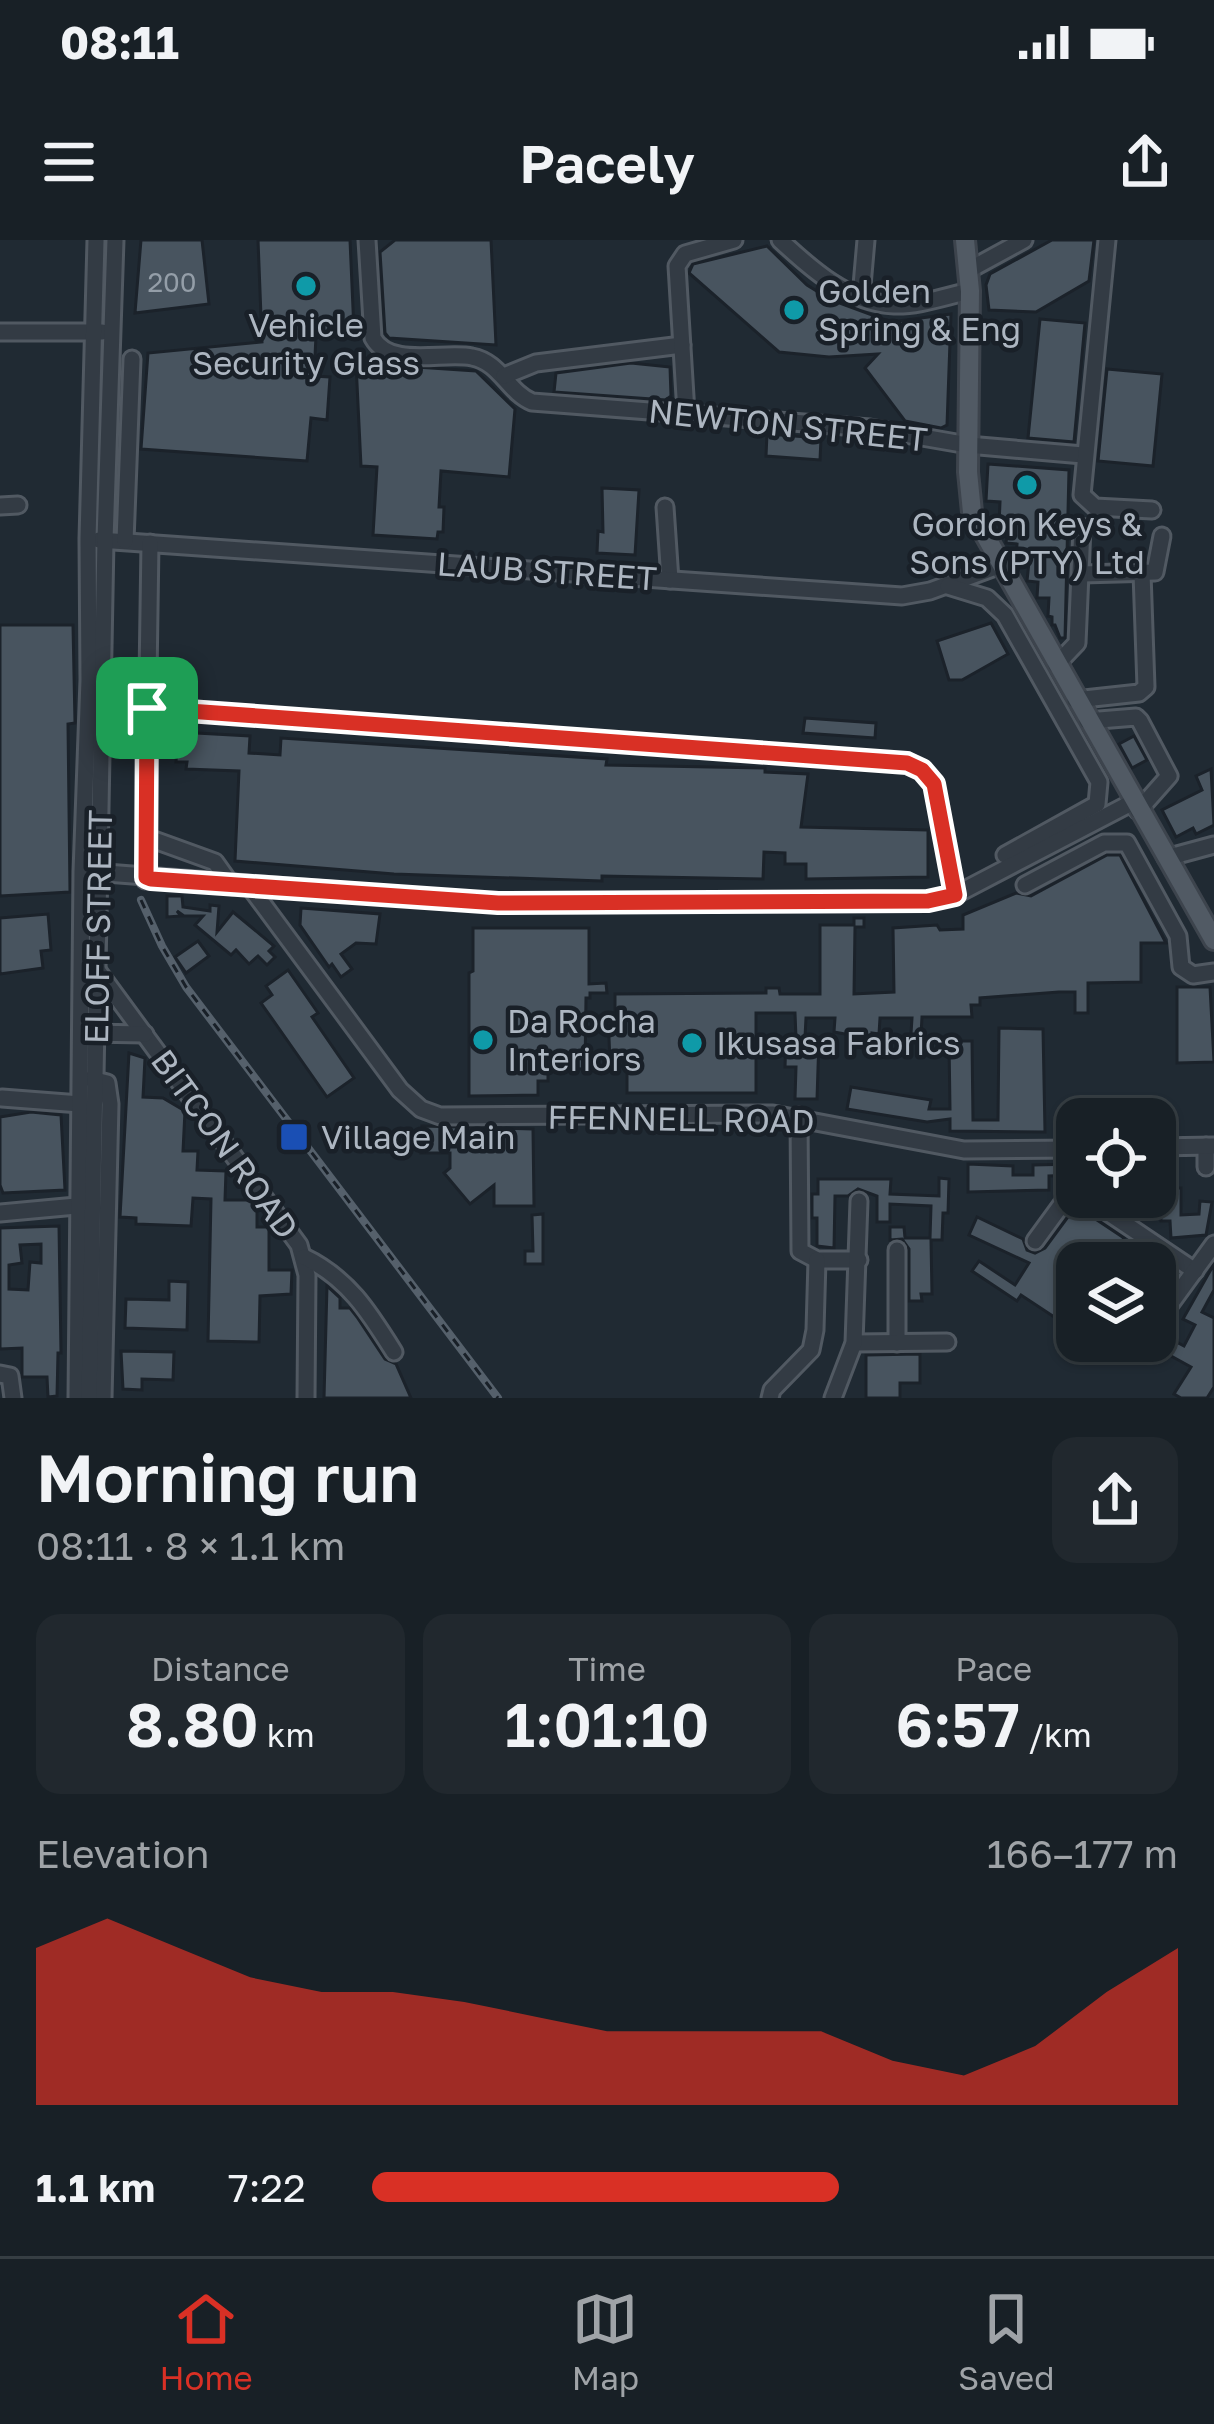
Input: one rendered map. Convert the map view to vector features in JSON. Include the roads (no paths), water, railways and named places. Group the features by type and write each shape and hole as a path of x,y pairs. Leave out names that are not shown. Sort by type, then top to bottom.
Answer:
{"main road":[{"path":"965,240 970,291 972,512 1056,665 1066,696 1087,721 1214,940"}],"street":[{"name":"ELOFF STREET","path":"76,1398 89,1079 102,332 96,240"},
{"name":"ELOFF STREET","path":"102,332 115,240"},
{"name":"NEWTON STREET","path":"367,240 373,338 378,347 404,355 470,356 491,365 521,398 543,405 870,428 968,446 1083,455"},
{"path":"686,413 678,262 693,250 734,240"},
{"path":"780,240 822,278 861,297 899,306 970,291"},
{"path":"861,297 866,240"},
{"path":"969,270 1024,240"},
{"path":"1107,240 1082,495 1095,507 1152,510"},
{"path":"0,332 102,332"},
{"name":"NEWTON STREET","path":"504,376 536,362 682,345"},
{"path":"125,541 132,359"},
{"path":"0,506 19,505"},
{"path":"665,507 670,580"},
{"path":"1056,665 1077,643 1082,527"},
{"path":"1082,574 1156,572 1162,536"},
{"name":"LAUB STREET","path":"96,539 902,596 1001,565"},
{"path":"147,879 150,542"},
{"path":"1066,696 1139,693 1146,687 1142,573"},
{"path":"946,585 977,594 998,608 1066,696 1097,776 1100,800 1005,855"},
{"path":"147,708 907,763 922,770 934,784 955,895"},
{"path":"90,876 498,903 928,901 955,895 1135,807 1169,776 1136,717 1087,721"},
{"path":"146,838 215,862 241,886"},
{"path":"1025,886 1104,843 1126,843 1178,936 1181,967 1193,975 1214,972"},
{"path":"1166,858 1214,845"},
{"name":"ELOFF STREET","path":"89,1033 97,970 90,876"},
{"name":"FFENNELL ROAD","path":"241,886 400,1090 421,1109 440,1116 799,1116 964,1150 1056,1149"},
{"name":"BITCON ROAD","path":"97,970 304,1257 306,1398"},
{"name":"BITCON ROAD","path":"89,1033 145,1034"},
{"name":"ELOFF STREET","path":"89,1079 80,1104 89,1398"},
{"path":"89,1079 107,1083 110,1104 103,1398"},
{"path":"2,1099 80,1104"},
{"path":"799,1116 798,1243 803,1256 859,1260"},
{"path":"1176,1147 1210,1146 1206,1168"},
{"path":"833,1398 854,1343 859,1201"},
{"path":"0,1213 84,1206"},
{"path":"1034,1241 1056,1212"},
{"path":"1113,1218 1195,1271"},
{"path":"1176,1297 1214,1244"},
{"path":"897,1250 897,1343"},
{"path":"304,1257 330,1269 364,1303 394,1352"},
{"path":"770,1398 772,1390 811,1350 817,1260"},
{"path":"854,1343 947,1342"},
{"path":"0,1374 10,1376 13,1398"}],"railway":[{"path":"141,900 186,987 498,1398"}],"place":[{"name":"Vehicle Security Glass","path":"306,286"},
{"name":"Golden Spring & Eng","path":"794,310"},
{"name":"Gordon Keys & Sons (PTY) Ltd","path":"1027,485"},
{"name":"Da Rocha Interiors","path":"483,1040"},
{"name":"Ikusasa Fabrics","path":"692,1043"},
{"name":"Village Main","path":"294,1137"}]}
